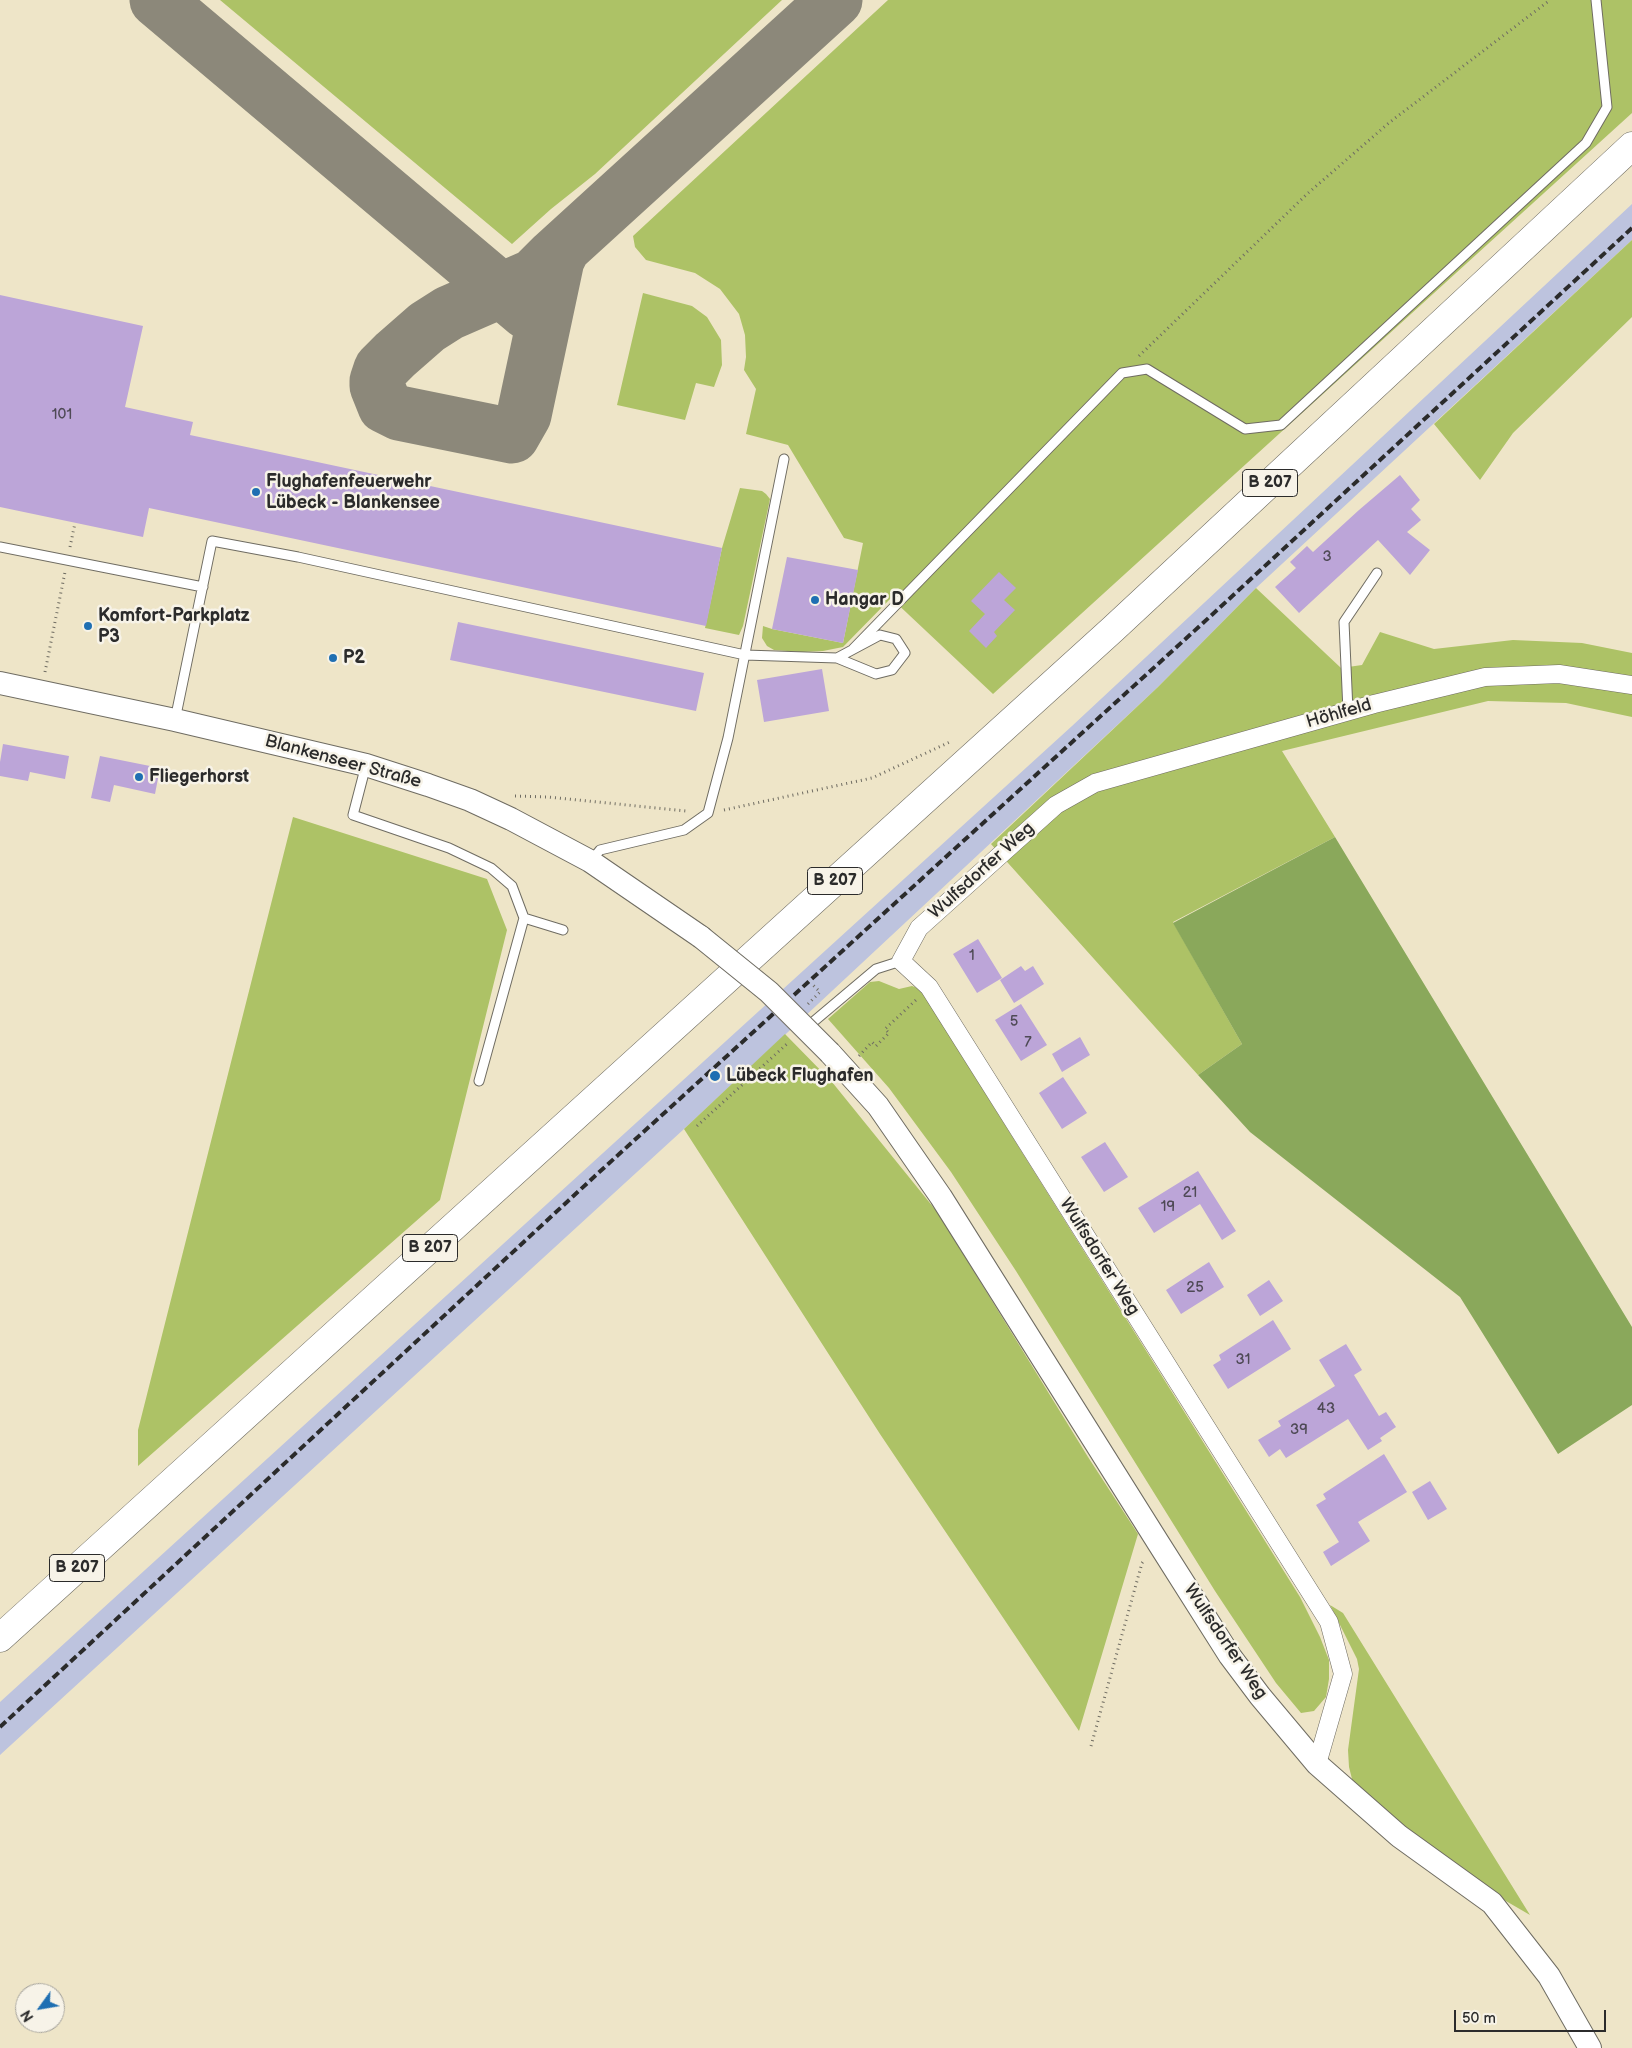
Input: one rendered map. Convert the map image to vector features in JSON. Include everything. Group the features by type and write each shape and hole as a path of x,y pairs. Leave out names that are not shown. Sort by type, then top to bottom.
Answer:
{"main road":[{"name":"B 207","path":"2,1635 1113,629 1632,146"}],"street":[{"name":"Höhlfeld","path":"1056,805 1095,783 1348,711 1485,677 1560,674 1632,684"},
{"name":"Blankenseer Straße","path":"0,683 175,720 366,765 470,800 590,861 661,909"},
{"name":"Wulfsdorfer Weg","path":"1056,805 919,928 901,961 929,987 1328,1622 1343,1674 1317,1764"},
{"name":"Wulfsdorfer Weg","path":"661,909 701,937 769,992 830,1052 878,1106 941,1196 1158,1544 1230,1656 1260,1696 1317,1764 1399,1836 1492,1903 1550,1976 1590,2048"}],"lane":[{"path":"853,649 1122,373 1147,369 1244,429 1281,425 1586,143 1607,107 1596,0"},
{"path":"590,861 600,850 684,830 708,813 728,738 784,459"},
{"path":"175,720 212,541 298,557 745,655 837,658 876,674 892,670 905,653 896,638 880,635 837,658"},
{"path":"0,546 203,587"},
{"path":"1348,711 1344,622 1377,573"},
{"path":"366,765 353,815 449,848 491,868 512,886 524,918 479,1081"},
{"path":"524,918 563,930"},
{"path":"799,1034 876,969 901,961"}],"path":[{"path":"1122,373 1307,194 1390,122 1550,0"},
{"path":"40,692 75,522"},
{"path":"512,796 548,797 708,813 872,778"},
{"path":"813,985 820,992 816,996"},
{"path":"856,1058 872,1042 876,1046 889,1033 885,1029 929,987"},
{"path":"697,1126 772,1056 799,1034"},
{"path":"1091,1746 1142,1564 1158,1544"}],"shaded area":[{"path":"1632,204 1632,240 1256,588 1158,687 684,1129 0,1755 0,1702 1072,726"}],"green space":[{"path":"220,0 782,0 595,174 551,209 512,244"},
{"path":"888,0 1632,0 1632,113 993,694 891,598 843,647 823,651 801,652 774,650 767,646 762,638 763,626 843,643 863,543 844,538 788,445 746,434 756,389 744,370 746,357 745,335 739,314 720,289 695,273 646,260 635,247 633,236"},
{"path":"1632,240 1632,317 1513,433 1480,480 1434,424"},
{"path":"643,293 692,306 707,317 721,340 722,365 714,387 696,383 685,420 617,405"},
{"path":"740,488 762,491 770,499 743,626 739,635 705,628 722,548"},
{"path":"1256,588 1341,668 1362,665 1380,632 1434,649 1513,640 1582,643 1632,653 1632,717 1566,703 1488,701 1282,751 1335,837 1173,922 1242,1044 1198,1075 991,844 1158,687"},
{"path":"293,817 487,879 507,930 440,1200 138,1466 138,1430"},
{"path":"1335,837 1632,1327 1632,1405 1558,1454 1460,1297 1250,1132 1198,1075 1242,1044 1173,923"},
{"path":"879,981 899,989 912,986 920,989 1300,1597 1329,1660 1329,1679 1326,1697 1314,1711 1301,1713 1276,1683 1215,1591 1016,1271 951,1172 889,1088 828,1019 870,982"},
{"path":"785,1034 832,1082 938,1213 1088,1457 1138,1534 1079,1731 880,1434 684,1129"},
{"path":"1330,1605 1343,1613 1530,1915 1499,1897 1430,1849 1354,1787 1349,1767 1348,1750 1359,1669 1357,1659"}],"building":[{"path":"0,295 143,326 125,407 193,422 190,435 722,548 706,626 149,508 143,537 0,507"},
{"path":"1400,475 1420,500 1411,509 1421,520 1407,532 1430,550 1410,575 1378,540 1299,613 1275,587 1296,568 1290,562 1307,546 1313,552"},
{"name":"Hangar D","path":"787,557 858,570 843,643 772,629"},
{"path":"999,572 1016,588 1004,600 1015,610 994,632 997,636 986,648 969,631 985,614 971,601"},
{"path":"458,622 704,673 696,711 450,660"},
{"path":"822,669 829,711 764,722 757,680"},
{"path":"3,744 69,756 65,779 30,772 28,781 0,776"},
{"path":"100,756 160,768 155,794 114,785 110,802 91,798"},
{"path":"978,939 1002,978 977,993 953,954"},
{"path":"1021,966 1025,971 1033,966 1044,984 1014,1003 1000,980"},
{"path":"1021,1004 1047,1045 1021,1061 995,1020"},
{"path":"1080,1037 1090,1055 1062,1072 1052,1054"},
{"path":"1063,1077 1087,1113 1062,1129 1039,1093"},
{"path":"1105,1142 1128,1177 1104,1192 1081,1157"},
{"path":"1198,1171 1236,1231 1222,1240 1200,1204 1154,1233 1138,1208"},
{"path":"1209,1262 1224,1287 1181,1314 1166,1290"},
{"path":"1269,1280 1283,1301 1260,1316 1247,1295"},
{"path":"1273,1320 1291,1349 1228,1389 1213,1365 1221,1360 1219,1355"},
{"path":"1346,1344 1362,1370 1354,1375 1379,1416 1386,1412 1396,1427 1380,1438 1382,1441 1368,1450 1348,1419 1286,1458 1280,1449 1269,1457 1258,1440 1281,1426 1278,1421 1335,1386 1319,1360"},
{"path":"1384,1454 1407,1492 1358,1522 1370,1541 1331,1566 1323,1552 1339,1542 1316,1505 1326,1499 1323,1494"},
{"path":"1430,1481 1447,1509 1428,1520 1412,1492"}],"taxiway":[{"path":"157,0 527,312"},
{"path":"562,250 557,260 524,415 512,436 399,413 385,406 377,386 377,381 381,369 395,355 427,327 449,313 534,276 554,256 835,0"}],"railway":[{"path":"0,1727 595,1176 1203,623 1632,228"}],"place":[{"name":"Flughafenfeuerwehr Lübeck - Blankensee","path":"256,492"},
{"name":"Hangar D","path":"815,600"},
{"name":"Komfort-Parkplatz P3","path":"88,626"},
{"name":"P2","path":"333,658"},
{"name":"Fliegerhorst","path":"139,777"},
{"name":"Lübeck Flughafen","path":"715,1076"}]}
